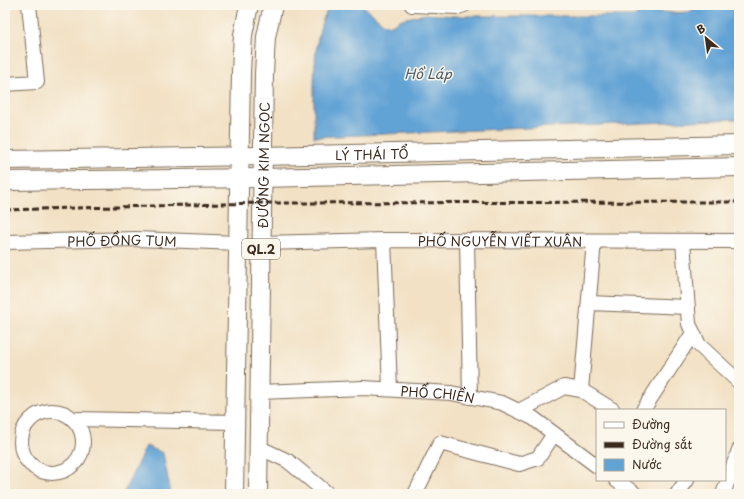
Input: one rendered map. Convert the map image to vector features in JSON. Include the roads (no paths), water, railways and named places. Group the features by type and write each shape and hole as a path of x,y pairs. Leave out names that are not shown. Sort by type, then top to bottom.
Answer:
{"main road":[{"name":"ĐƯỜNG KIM NGỌC","path":"234,494 239,157 243,43 249,5"},
{"name":"ĐƯỜNG KIM NGỌC","path":"258,494 262,156 266,37 273,5"},
{"name":"LÝ THÁI TỔ","path":"5,160 239,157 739,145"},
{"name":"LÝ THÁI TỔ","path":"5,182 239,179 739,167"}],"street":[{"path":"5,84 37,82 29,5"},
{"path":"412,5 464,5"},
{"name":"PHỐ ĐỒNG TUM","path":"5,242 136,239 238,243"},
{"path":"384,240 390,389"},
{"name":"PHỐ NGUYỄN VIẾT XUÂN","path":"261,243 384,240 739,241"},
{"path":"467,240 470,397"},
{"path":"581,390 594,241"},
{"path":"684,241 689,324 699,345 739,382"},
{"path":"588,303 688,307"},
{"path":"644,409 693,333"},
{"path":"519,412 564,387 581,390 611,409"},
{"name":"PHỐ CHIỀN","path":"259,392 363,388 390,389 451,393 502,403 533,418 596,465"},
{"path":"73,419 79,426 83,445 80,454 74,463 65,469 55,472 44,472 27,460 22,451 21,440 29,421 37,415 56,411 73,419 236,422"},
{"path":"415,494 440,443 519,464 538,458 554,434"},
{"path":"258,447 288,460 328,494"},
{"path":"723,494 739,450"},
{"path":"617,481 635,494"},
{"path":"677,494 686,481"}],"water":[{"name":"Hồ Láp","path":"331,5 362,5 383,23 389,26 402,19 426,14 456,16 636,16 639,9 673,13 689,12 701,5 739,5 739,119 314,137 316,49 319,32 324,17"},
{"path":"146,446 163,453 171,494 123,494"}],"railway":[{"path":"5,210 261,203 739,202"}]}
